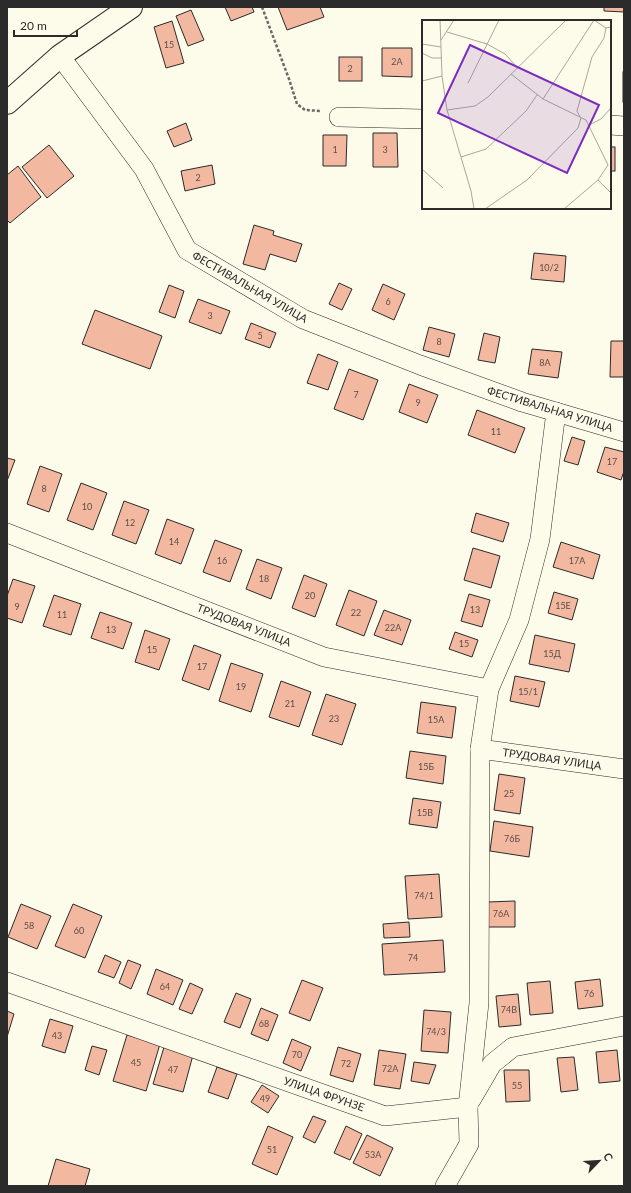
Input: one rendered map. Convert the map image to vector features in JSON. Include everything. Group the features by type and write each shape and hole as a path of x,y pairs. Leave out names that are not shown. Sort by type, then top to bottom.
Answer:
{"street":[{"path":"7,103 60,56 131,7"},
{"name":"ФЕСТИВАЛЬНАЯ УЛИЦА","path":"60,56 144,170 187,250 303,319 428,368 522,402 624,432"},
{"path":"339,117 422,119"},
{"path":"611,125 624,126"},
{"path":"445,1186 469,1144 468,1107 479,1003 480,749 489,689 519,620 540,540 556,412"},
{"name":"ТРУДОВАЯ УЛИЦА","path":"7,533 324,657 489,689"},
{"name":"ТРУДОВАЯ УЛИЦА","path":"480,749 624,769"},
{"name":"УЛИЦА ФРУНЗЕ","path":"7,982 385,1116 468,1107"},
{"path":"468,1107 492,1064 513,1047 624,1026"}],"path":[{"path":"262,7 289,78 297,104 305,110 327,111 339,117"}],"building":[{"path":"225,7 252,7 254,12 231,21"},
{"path":"278,7 320,7 324,17 287,30"},
{"path":"604,7 624,7 624,12 604,11"},
{"path":"191,10 204,40 188,46 176,16"},
{"path":"172,21 184,63 166,68 154,27"},
{"path":"382,48 412,48 412,77 382,76"},
{"path":"339,57 362,57 362,81 339,81"},
{"path":"624,72 624,102 623,102"},
{"path":"186,123 192,140 174,147 167,131"},
{"path":"373,133 397,133 398,167 373,167"},
{"path":"323,135 347,135 346,166 323,166"},
{"path":"49,145 74,176 47,198 22,167"},
{"path":"611,147 615,147 615,171 611,171"},
{"path":"212,165 215,184 185,191 181,171"},
{"path":"18,166 41,197 10,223 7,220 7,175"},
{"path":"254,225 274,231 273,235 302,244 296,262 270,254 265,270 243,264"},
{"path":"534,253 566,256 564,282 531,279"},
{"path":"339,283 352,289 342,310 329,304"},
{"path":"383,284 405,294 394,320 372,310"},
{"path":"169,285 184,291 175,318 159,312"},
{"path":"198,299 230,311 221,334 189,322"},
{"path":"95,310 162,336 150,369 82,344"},
{"path":"251,323 276,333 270,348 245,339"},
{"path":"429,327 455,334 449,357 423,350"},
{"path":"484,333 500,337 495,363 478,360"},
{"path":"611,341 624,341 624,377 610,377"},
{"path":"532,349 562,352 558,378 528,374"},
{"path":"318,354 338,362 328,390 307,383"},
{"path":"349,369 378,380 363,420 334,409"},
{"path":"409,384 438,395 427,423 399,412"},
{"path":"477,410 525,428 515,453 468,435"},
{"path":"572,437 585,441 578,465 564,461"},
{"path":"605,447 624,452 624,471 621,480 597,472"},
{"path":"7,458 15,460 7,481"},
{"path":"40,466 62,474 49,512 27,504"},
{"path":"81,483 107,493 93,530 67,520"},
{"path":"124,501 149,510 136,544 112,535"},
{"path":"476,513 509,523 503,542 471,532"},
{"path":"167,519 194,529 181,564 155,554"},
{"path":"215,540 242,550 230,582 203,572"},
{"path":"561,542 600,555 593,579 553,567"},
{"path":"473,548 500,556 491,588 464,580"},
{"path":"257,559 282,568 271,599 246,589"},
{"path":"304,575 327,584 315,617 292,608"},
{"path":"13,579 35,586 22,623 7,618 7,596"},
{"path":"349,590 377,601 364,636 336,625"},
{"path":"554,592 578,599 572,620 548,613"},
{"path":"469,594 490,600 482,627 461,621"},
{"path":"54,595 81,604 71,635 43,626"},
{"path":"384,610 411,620 402,645 374,635"},
{"path":"100,612 132,623 123,649 91,638"},
{"path":"145,630 170,639 159,670 135,662"},
{"path":"455,632 478,640 472,657 449,649"},
{"path":"535,635 575,644 569,672 529,664"},
{"path":"194,645 221,655 209,690 182,680"},
{"path":"231,663 263,674 251,712 219,701"},
{"path":"515,676 545,682 539,707 510,701"},
{"path":"281,681 311,692 299,727 269,717"},
{"path":"326,694 356,704 342,745 312,735"},
{"path":"421,702 456,707 452,738 417,733"},
{"path":"410,751 446,756 443,784 406,778"},
{"path":"499,774 525,778 520,814 494,810"},
{"path":"413,798 441,802 437,828 409,824"},
{"path":"494,821 533,827 529,857 490,851"},
{"path":"439,874 442,917 408,919 405,876"},
{"path":"515,901 515,927 488,927 487,902"},
{"path":"21,904 51,916 37,949 8,937"},
{"path":"73,904 102,916 85,958 55,946"},
{"path":"409,922 410,937 384,938 383,924"},
{"path":"443,940 445,972 384,975 382,944"},
{"path":"105,955 121,962 114,978 98,972"},
{"path":"128,960 141,965 131,989 119,983"},
{"path":"156,969 183,980 173,1005 147,994"},
{"path":"600,979 603,1006 578,1009 575,982"},
{"path":"302,980 323,988 310,1021 289,1013"},
{"path":"550,981 553,1013 530,1015 527,983"},
{"path":"190,983 203,989 192,1014 179,1009"},
{"path":"236,993 251,999 240,1028 224,1022"},
{"path":"518,994 521,1025 499,1027 496,996"},
{"path":"261,1008 278,1015 268,1041 251,1034"},
{"path":"424,1010 451,1012 448,1053 421,1051"},
{"path":"7,1011 14,1014 7,1037"},
{"path":"50,1019 73,1026 65,1053 42,1046"},
{"path":"127,1035 160,1044 146,1091 113,1081"},
{"path":"292,1039 311,1047 301,1071 283,1063"},
{"path":"92,1046 107,1050 99,1075 85,1070"},
{"path":"164,1047 193,1055 183,1092 153,1084"},
{"path":"338,1047 361,1054 353,1082 330,1075"},
{"path":"379,1050 406,1054 400,1089 374,1085"},
{"path":"617,1050 620,1081 599,1083 596,1052"},
{"path":"574,1057 578,1090 561,1092 557,1058"},
{"path":"414,1062 436,1065 429,1084 411,1081"},
{"path":"217,1067 237,1074 228,1099 208,1092"},
{"path":"504,1070 529,1070 530,1101 506,1102"},
{"path":"262,1085 279,1096 268,1113 251,1102"},
{"path":"313,1116 326,1121 315,1143 303,1137"},
{"path":"268,1126 293,1137 277,1175 252,1164"},
{"path":"346,1126 362,1134 350,1160 334,1153"},
{"path":"367,1135 393,1148 380,1176 353,1163"},
{"path":"56,1159 90,1169 85,1186 48,1186"}]}
